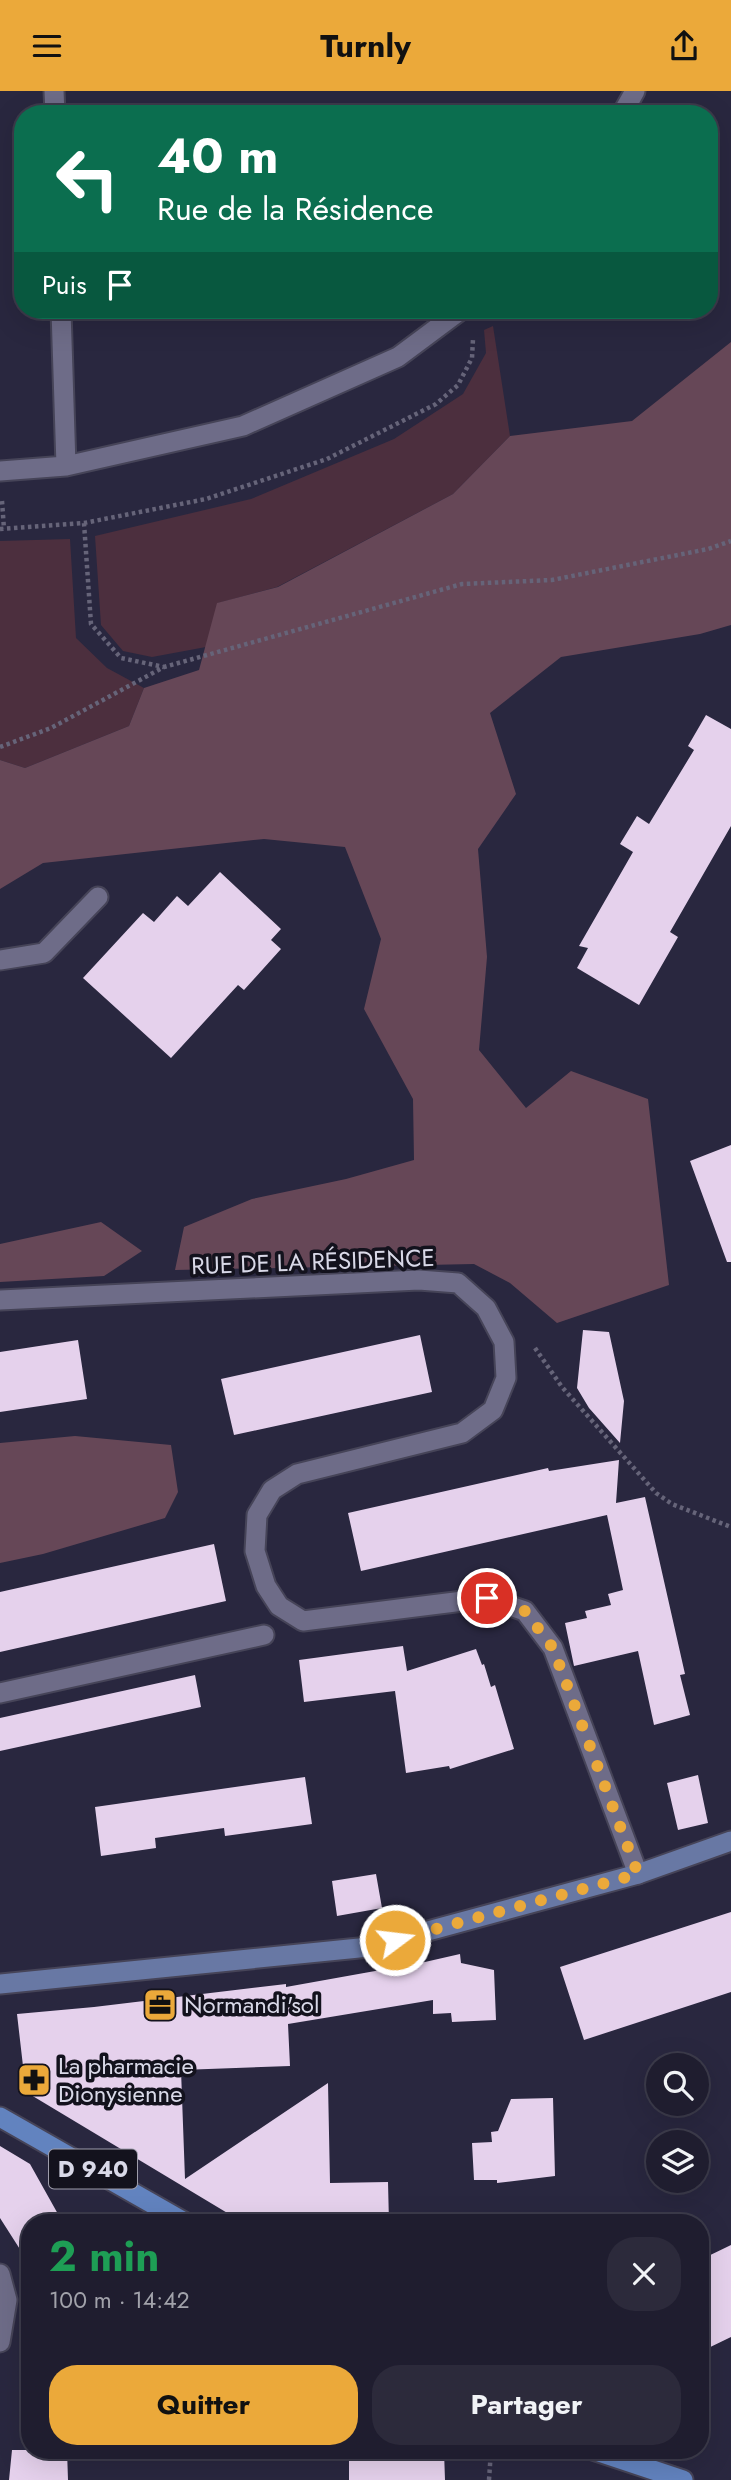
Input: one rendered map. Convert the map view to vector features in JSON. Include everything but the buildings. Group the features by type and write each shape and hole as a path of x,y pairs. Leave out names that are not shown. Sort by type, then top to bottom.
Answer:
{"main road":[{"path":"0,1984 369,1947 638,1874 731,1841"},
{"name":"D 940","path":"0,2117 170,2214"},
{"path":"620,2459 683,2480"}],"street":[{"path":"61,319 66,465"},
{"path":"0,471 66,465 243,426 398,357 449,319"},
{"path":"0,960 44,953 98,897"},
{"name":"RUE DE LA RÉSIDENCE","path":"0,1300 419,1280 457,1283 486,1308 504,1342 506,1378 493,1410 462,1433 298,1474 272,1489 257,1515 255,1551 266,1586 279,1606 303,1621 487,1598 525,1611 553,1648 638,1874"},
{"path":"0,1693 264,1635"},
{"path":"0,2274 7,2300 0,2342"}],"path":[{"path":"0,529 84,523 206,499 327,459 436,404 458,385 472,358 473,334"},
{"path":"84,523 91,624 121,658 164,667"},
{"path":"0,747 51,728 164,667 461,585 552,580 708,549 731,541"},
{"path":"534,1346 562,1387 656,1493 672,1504 731,1527"},
{"path":"489,2480 491,2459"}],"shaded area":[{"path":"493,326 510,436 453,494 277,587 218,603 206,647 152,657 123,651 101,625 95,536 251,499 394,439 463,394 486,353 484,330"},
{"path":"731,342 731,625 700,634 561,657 490,713 516,794 478,849 487,957 479,1050 526,1108 571,1071 648,1099 669,1285 557,1323 510,1283 474,1264 175,1270 184,1227 252,1199 346,1179 414,1160 413,1099 364,1009 381,939 345,847 264,839 43,863 0,889 0,760 25,768 129,726 144,688 199,670 217,603 278,587 453,494 510,436 632,421"},
{"path":"70,539 76,638 107,668 144,688 129,726 25,768 0,760 0,541"},
{"path":"101,1222 142,1251 104,1276 0,1282 0,1244"},
{"path":"75,1436 171,1445 178,1492 165,1518 43,1554 0,1563 0,1443"}],"place":[{"name":"Normandi'sol","path":"160,2005"},
{"name":"La pharmacie Dionysienne","path":"34,2080"}],"route":[{"path":"395,1940 638,1874 553,1648 525,1611 487,1598"}]}
